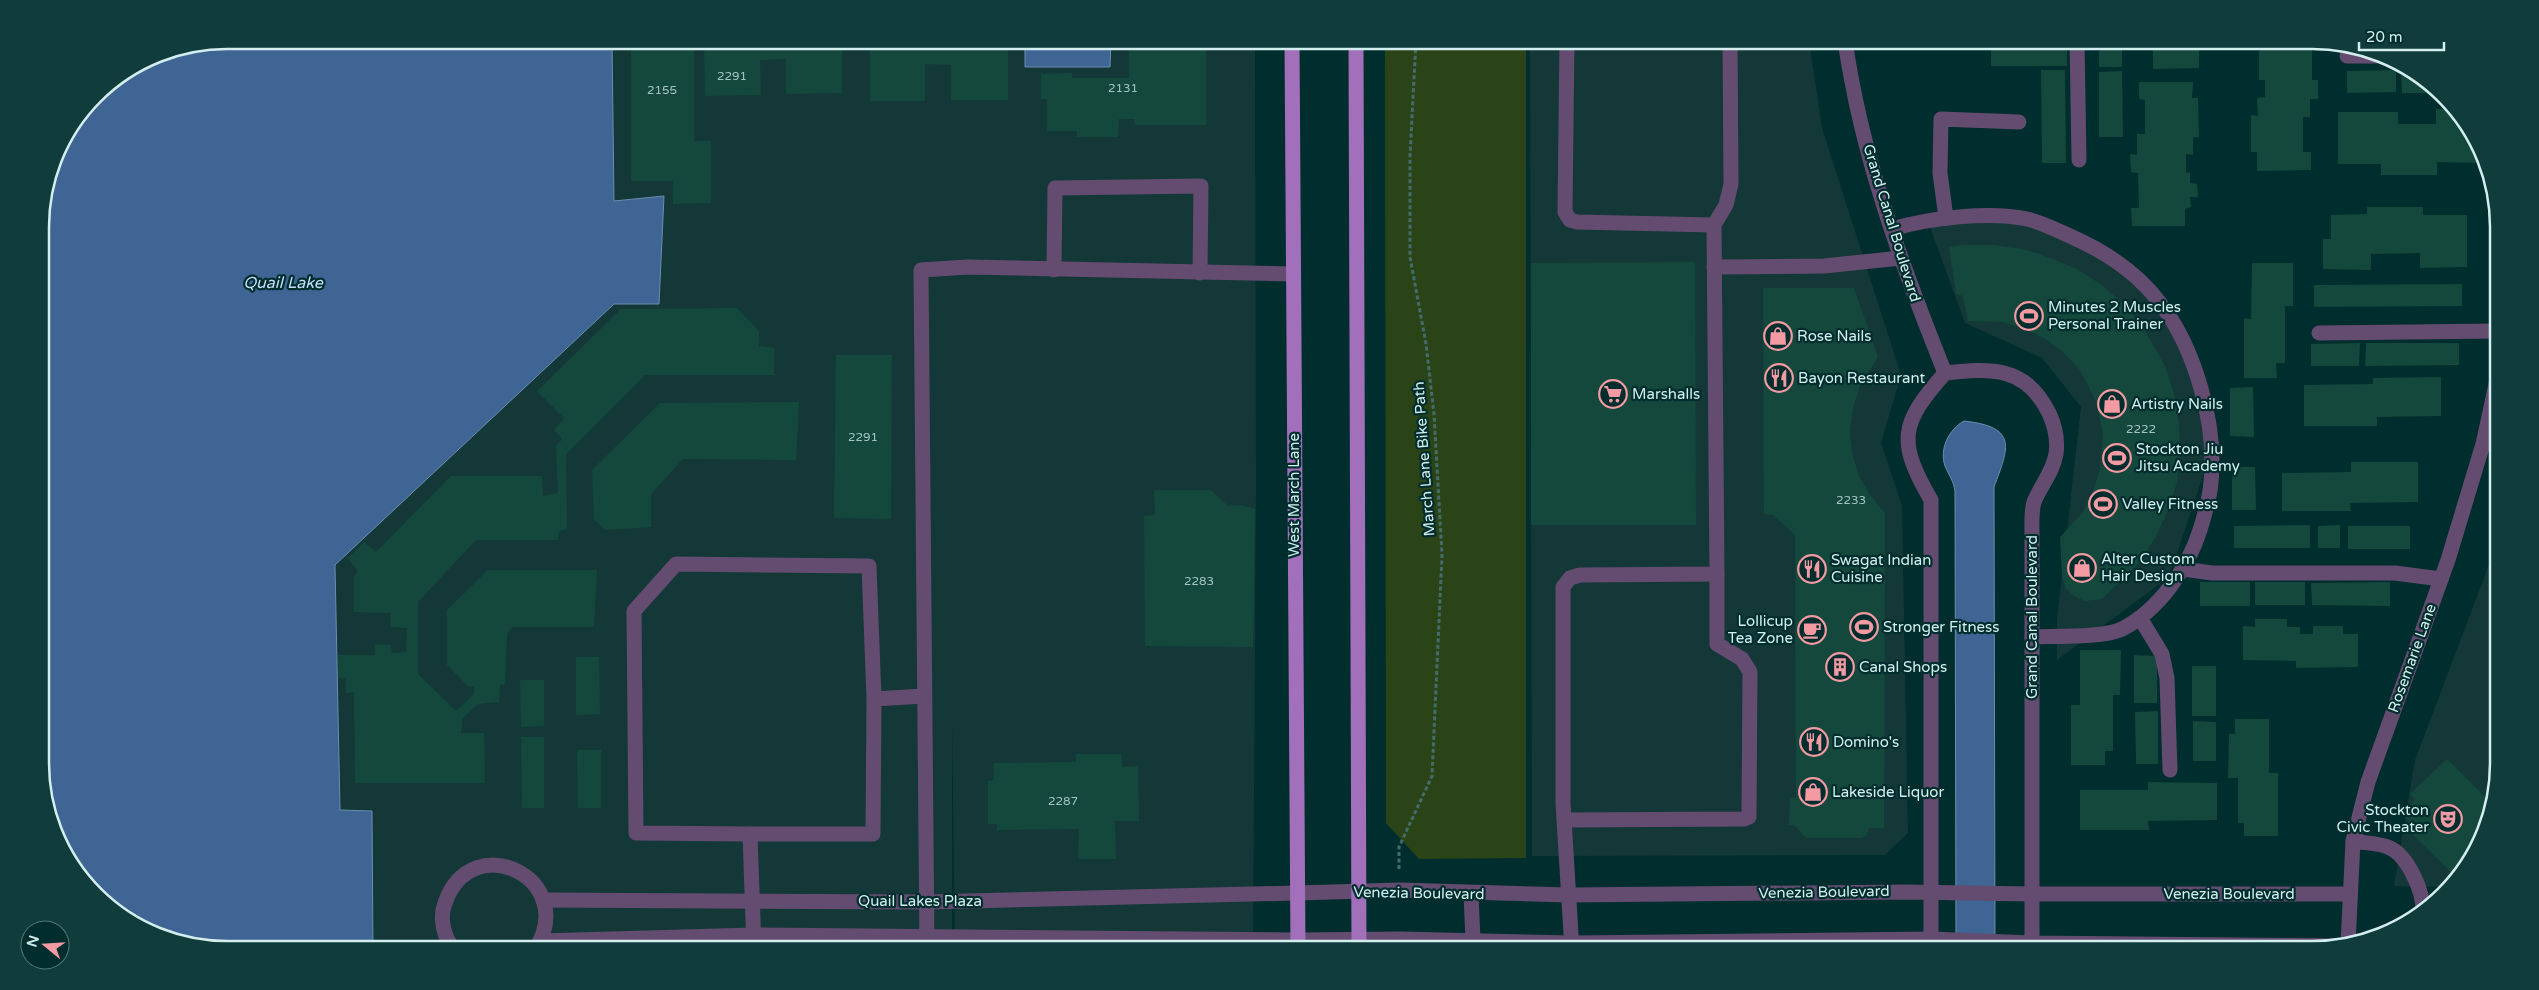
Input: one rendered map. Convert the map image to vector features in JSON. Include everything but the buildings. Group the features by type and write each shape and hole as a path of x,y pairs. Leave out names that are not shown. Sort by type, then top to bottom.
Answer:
{"main road":[{"name":"West March Lane","path":"1292,49 1298,941"},
{"path":"1356,49 1359,941"}],"street":[{"path":"1567,49 1565,212 1570,220 1577,222 1714,225"},
{"path":"1565,820 1744,819 1749,817 1750,672 1742,660 1717,644 1714,225 1726,205 1731,184 1730,49"},
{"name":"Grand Canal Boulevard","path":"1846,49 1850,73 1872,167 1901,258 1945,373 1984,369 2001,372 2024,382 2041,397 2054,423 2057,452 2054,466 2034,504 2032,536 2032,941"},
{"path":"2077,49 2079,160"},
{"path":"2347,56 2362,56"},
{"path":"1946,218 1940,173 1941,119 2019,122"},
{"path":"1054,270 1055,188 1201,186 1200,272"},
{"path":"1892,229 1917,222 1946,218 1990,217 2027,219 2061,232 2096,248 2130,272 2161,303 2186,346 2208,412 2212,454 2211,482 2206,512 2195,546 2184,569 2180,576 2140,618 2121,630 2100,634 2032,638"},
{"path":"1714,267 1824,266 1901,258"},
{"path":"927,941 921,270 968,267 1293,274"},
{"path":"2319,333 2490,331"},
{"path":"1931,941 1932,500 1914,470 1908,449 1908,435 1912,416 1920,401 1945,373"},
{"name":"Rosemarie Lane","path":"2348,938 2353,841 2368,782 2441,579 2483,444 2490,412"},
{"path":"676,564 869,566 874,699 873,834 636,833 634,611 676,564"},
{"path":"2184,569 2212,573 2395,573 2441,579"},
{"path":"1572,941 1565,820 1563,587 1570,578 1580,575 1717,574"},
{"path":"2140,618 2162,654 2168,678 2170,770"},
{"path":"874,699 924,696"},
{"path":"750,834 754,941"},
{"path":"2353,841 2390,848 2414,872 2423,901"},
{"path":"448,941 443,926 443,908 449,891 460,877 475,868 492,865 510,867 526,875 538,888 543,900 547,922 540,941"},
{"name":"Venezia Boulevard","path":"1297,893 1400,890 1568,895 1931,892 2032,894 2350,894"},
{"name":"Quail Lakes Plaza","path":"543,900 927,902 1297,893"},
{"path":"1472,893 1474,940"},
{"path":"1445,941 1490,941"}],"path":[{"name":"March Lane Bike Path","path":"1400,871 1399,847 1432,776 1442,555 1434,414 1426,344 1410,257 1410,156 1416,49"}],"shaded area":[{"path":"612,49 1025,49 1025,67 1110,67 1111,49 1255,49 1256,486 1253,941 955,941 952,723 952,941 373,941 372,811 340,810 335,565 614,304 658,304 664,196 614,201"},
{"path":"1530,49 1810,49 1822,128 1901,375 1881,443 1902,506 1908,833 1885,855 1532,856"},
{"path":"2022,213 2121,257 2190,340 2213,446 2169,577 2057,660 2057,619 2081,407 2042,358 1965,323 1926,216"},
{"path":"2490,562 2489,786 2481,820 2472,842 2460,862 2440,887 2394,886 2415,760"}],"green space":[{"path":"1385,49 1526,49 1526,858 1419,859 1386,823"}],"water":[{"name":"Quail Lake","path":"216,49 612,49 614,201 664,196 659,304 614,304 335,565 340,810 372,811 373,941 216,941 192,938 170,932 148,923 110,897 93,880 67,842 52,798 49,774 49,216 52,192 58,170 67,148 79,128 110,93 148,67 192,52"},
{"path":"1025,49 1111,49 1110,67 1025,67"},
{"path":"1964,421 1994,428 2005,441 2003,461 1994,487 1995,941 1956,941 1955,492 1943,460 1943,453 1950,434"}],"place":[{"name":"Minutes 2 Muscles Personal Trainer","path":"2029,316"},
{"name":"Rose Nails","path":"1778,336"},
{"name":"Bayon Restaurant","path":"1779,378"},
{"name":"Marshalls","path":"1613,394"},
{"name":"Artistry Nails","path":"2112,404"},
{"name":"Stockton Jiu Jitsu Academy","path":"2117,458"},
{"name":"Valley Fitness","path":"2103,504"},
{"name":"Alter Custom Hair Design","path":"2082,568"},
{"name":"Swagat Indian Cuisine","path":"1812,569"},
{"name":"Stronger Fitness","path":"1864,627"},
{"name":"Lollicup Tea Zone","path":"1812,630"},
{"name":"Canal Shops","path":"1840,667"},
{"name":"Domino's","path":"1814,742"},
{"name":"Lakeside Liquor","path":"1813,792"},
{"name":"Stockton Civic Theater","path":"2448,819"}]}
